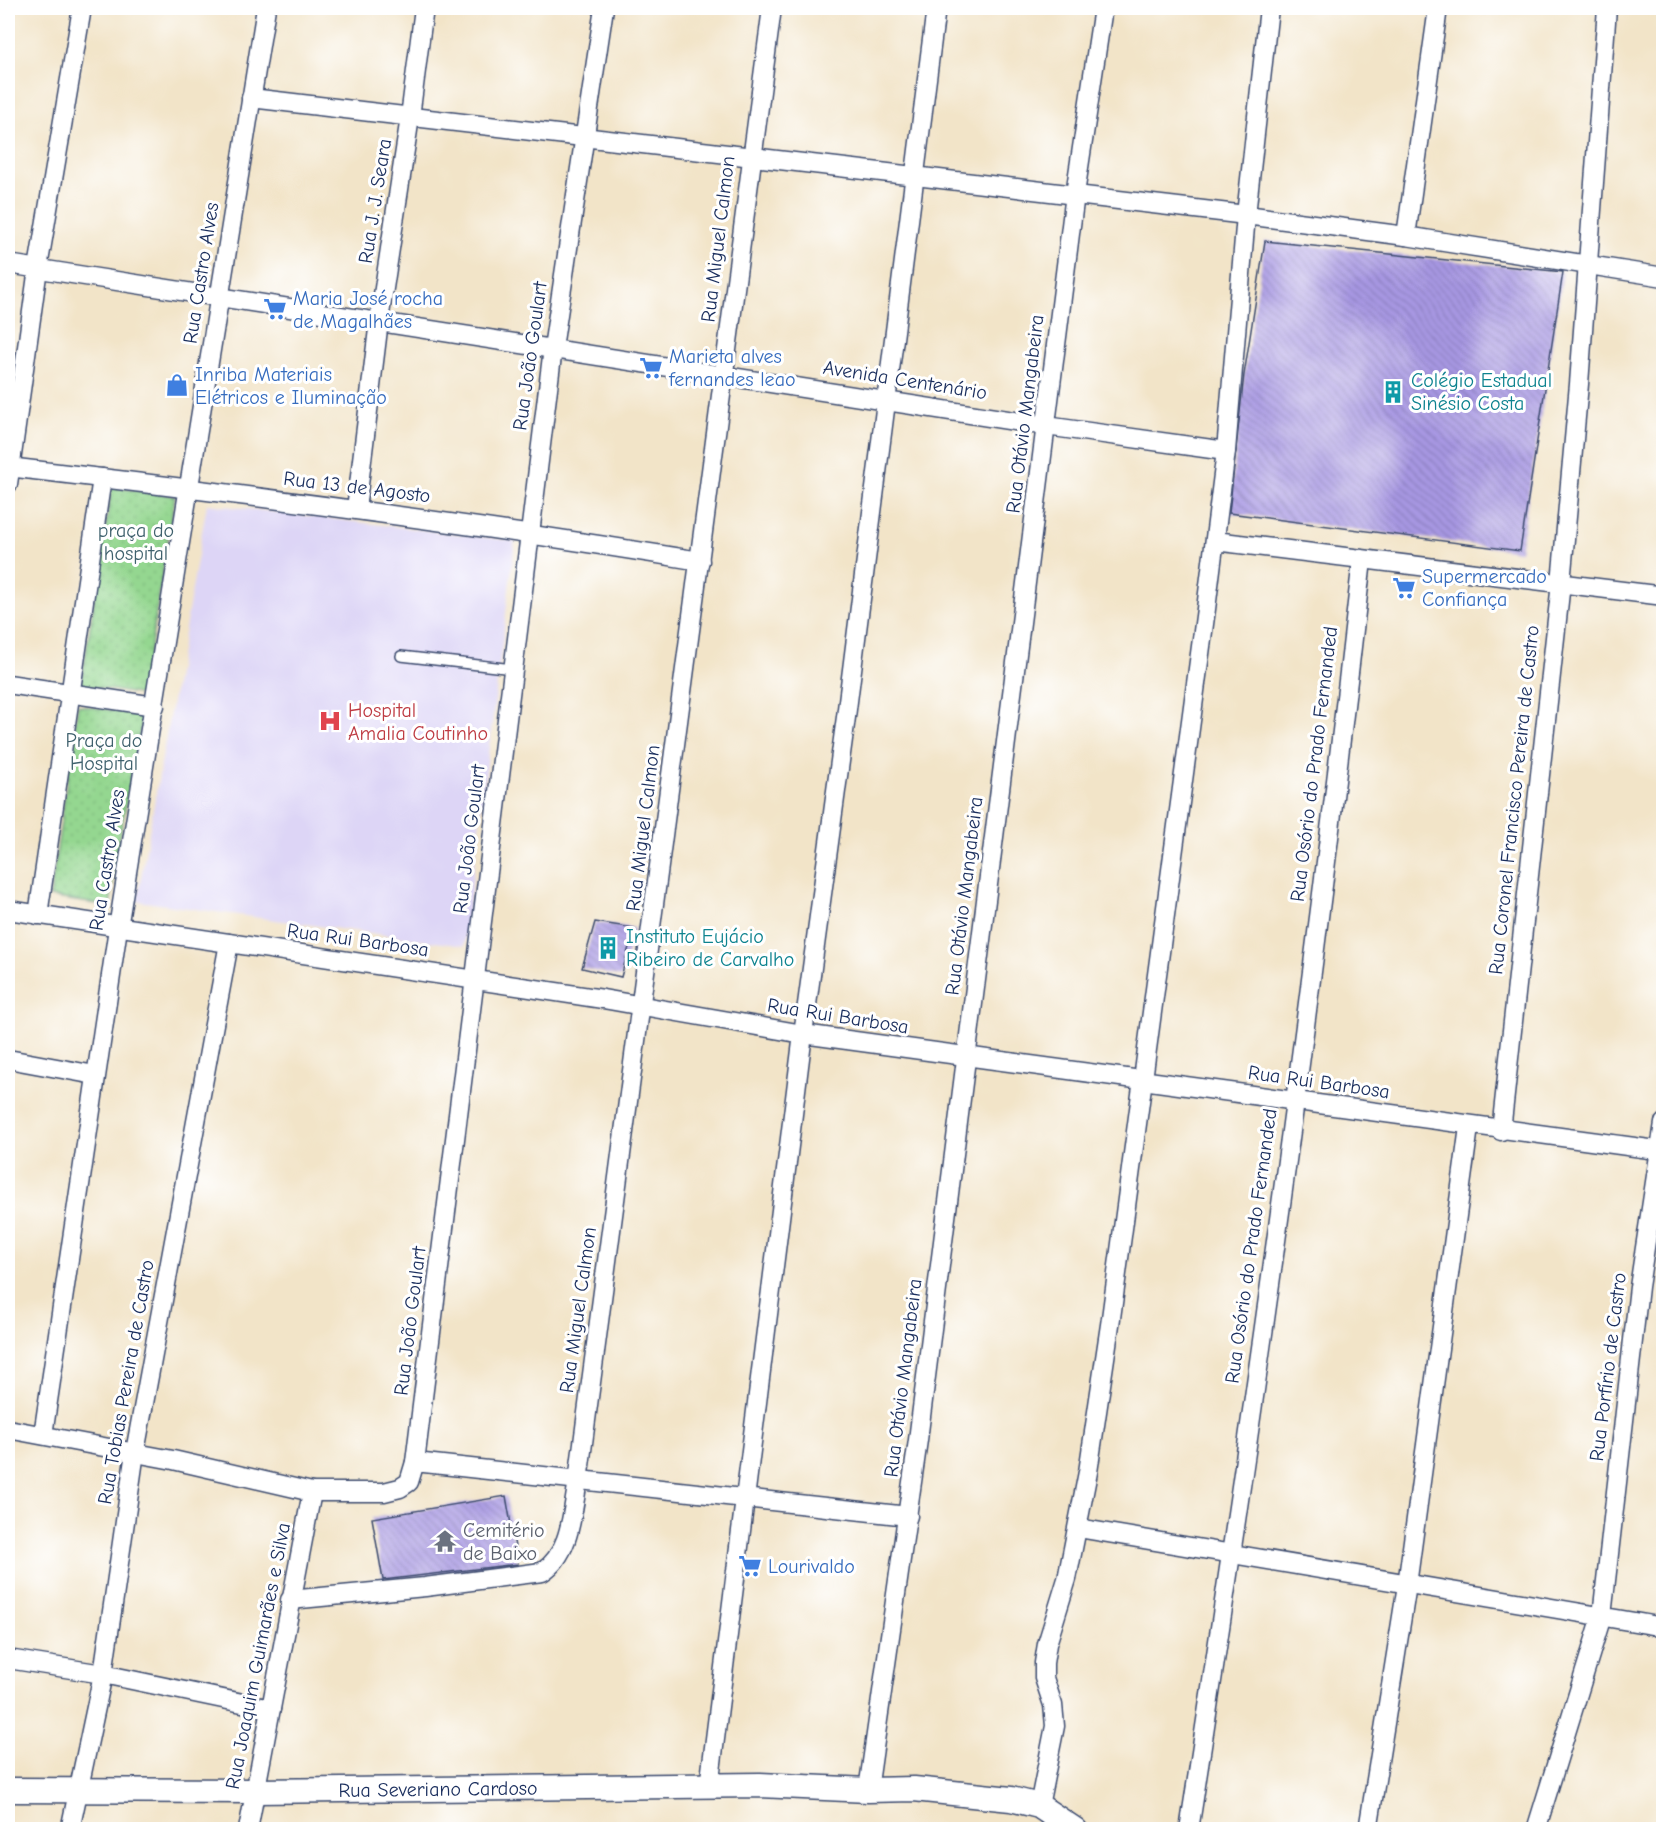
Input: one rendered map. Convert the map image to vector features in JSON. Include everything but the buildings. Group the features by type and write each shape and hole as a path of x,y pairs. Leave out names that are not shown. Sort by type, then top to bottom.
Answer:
{"street":[{"path":"8,473 38,268 82,8"},
{"name":"Rua Castro Alves","path":"43,1436 95,1075 266,8"},
{"name":"Rua J. J. Seara","path":"356,509 379,321 424,8"},
{"name":"Rua João Goulart","path":"415,1462 553,348 604,8"},
{"name":"Rua Miguel Calmon","path":"290,1600 391,1591 542,1572 554,1564 562,1551 578,1481 772,8"},
{"path":"709,1786 803,1034 936,8"},
{"name":"Rua Otávio Mangabeira","path":"868,1790 908,1516 1076,194 1103,8"},
{"path":"1075,1830 1039,1806 1055,1726 1053,1705 1044,1678 1044,1663 1078,1528 1111,1318 1226,451 1246,216 1269,8"},
{"path":"1406,236 1438,8"},
{"name":"Rua Coronel Francisco Pereira de Castro","path":"1501,1131 1561,584 1607,8"},
{"path":"251,98 751,158 1076,194 1406,236 1664,277"},
{"name":"Avenida Centenário","path":"8,264 1046,426 1226,451"},
{"name":"Rua 13 de Agosto","path":"8,473 102,478 356,509 530,533 700,561"},
{"path":"38,915 102,478"},
{"path":"1215,541 1664,596"},
{"name":"Rua Osório do Prado Fernanded","path":"1189,1830 1232,1555 1362,560"},
{"path":"8,684 155,706"},
{"name":"Rua Rui Barbosa","path":"8,910 474,980 803,1034 966,1058 1662,1151"},
{"name":"Rua Tobias Pereira de Castro","path":"70,1830 103,1674 135,1452 229,943"},
{"path":"8,1059 95,1075"},
{"name":"Rua Porfírio de Castro","path":"1536,1830 1602,1616 1640,1287 1662,1151 1664,1123"},
{"path":"1368,1830 1407,1585 1469,1127"},
{"path":"8,1429 135,1452 312,1492 384,1492 400,1488 409,1482 415,1462 908,1516"},
{"name":"Rua Joaquim Guimarães e Silva","path":"248,1830 312,1492"},
{"path":"1078,1528 1664,1627"},
{"path":"8,1659 103,1674 271,1709"},
{"name":"Rua Severiano Cardoso","path":"8,1790 256,1791 760,1785 957,1791 987,1794 1039,1806"}],"lane":[{"path":"401,656 513,669"}],"shaded area":[{"name":"Hospital Amalia Coutinho","path":"207,504 515,541 464,946 137,901"}],"green space":[{"name":"praça do hospital","path":"112,487 175,496 143,695 81,685"},
{"name":"Praça do Hospital","path":"78,705 143,715 115,862 110,906 50,897"}],"place":[{"name":"Maria José rocha de Magalhães","path":"275,309"},
{"name":"Marieta alves fernandes leao","path":"651,368"},
{"name":"Inriba Materiais Elétricos e Iluminação","path":"177,385"},
{"name":"Colégio Estadual Sinésio Costa","path":"1393,392"},
{"name":"Supermercado Confiança","path":"1404,588"},
{"name":"Hospital Amalia Coutinho","path":"330,721"},
{"name":"Instituto Eujácio Ribeiro de Carvalho","path":"608,948"},
{"name":"Cemitério de Baixo","path":"445,1541"},
{"name":"Lourivaldo","path":"750,1566"}]}
